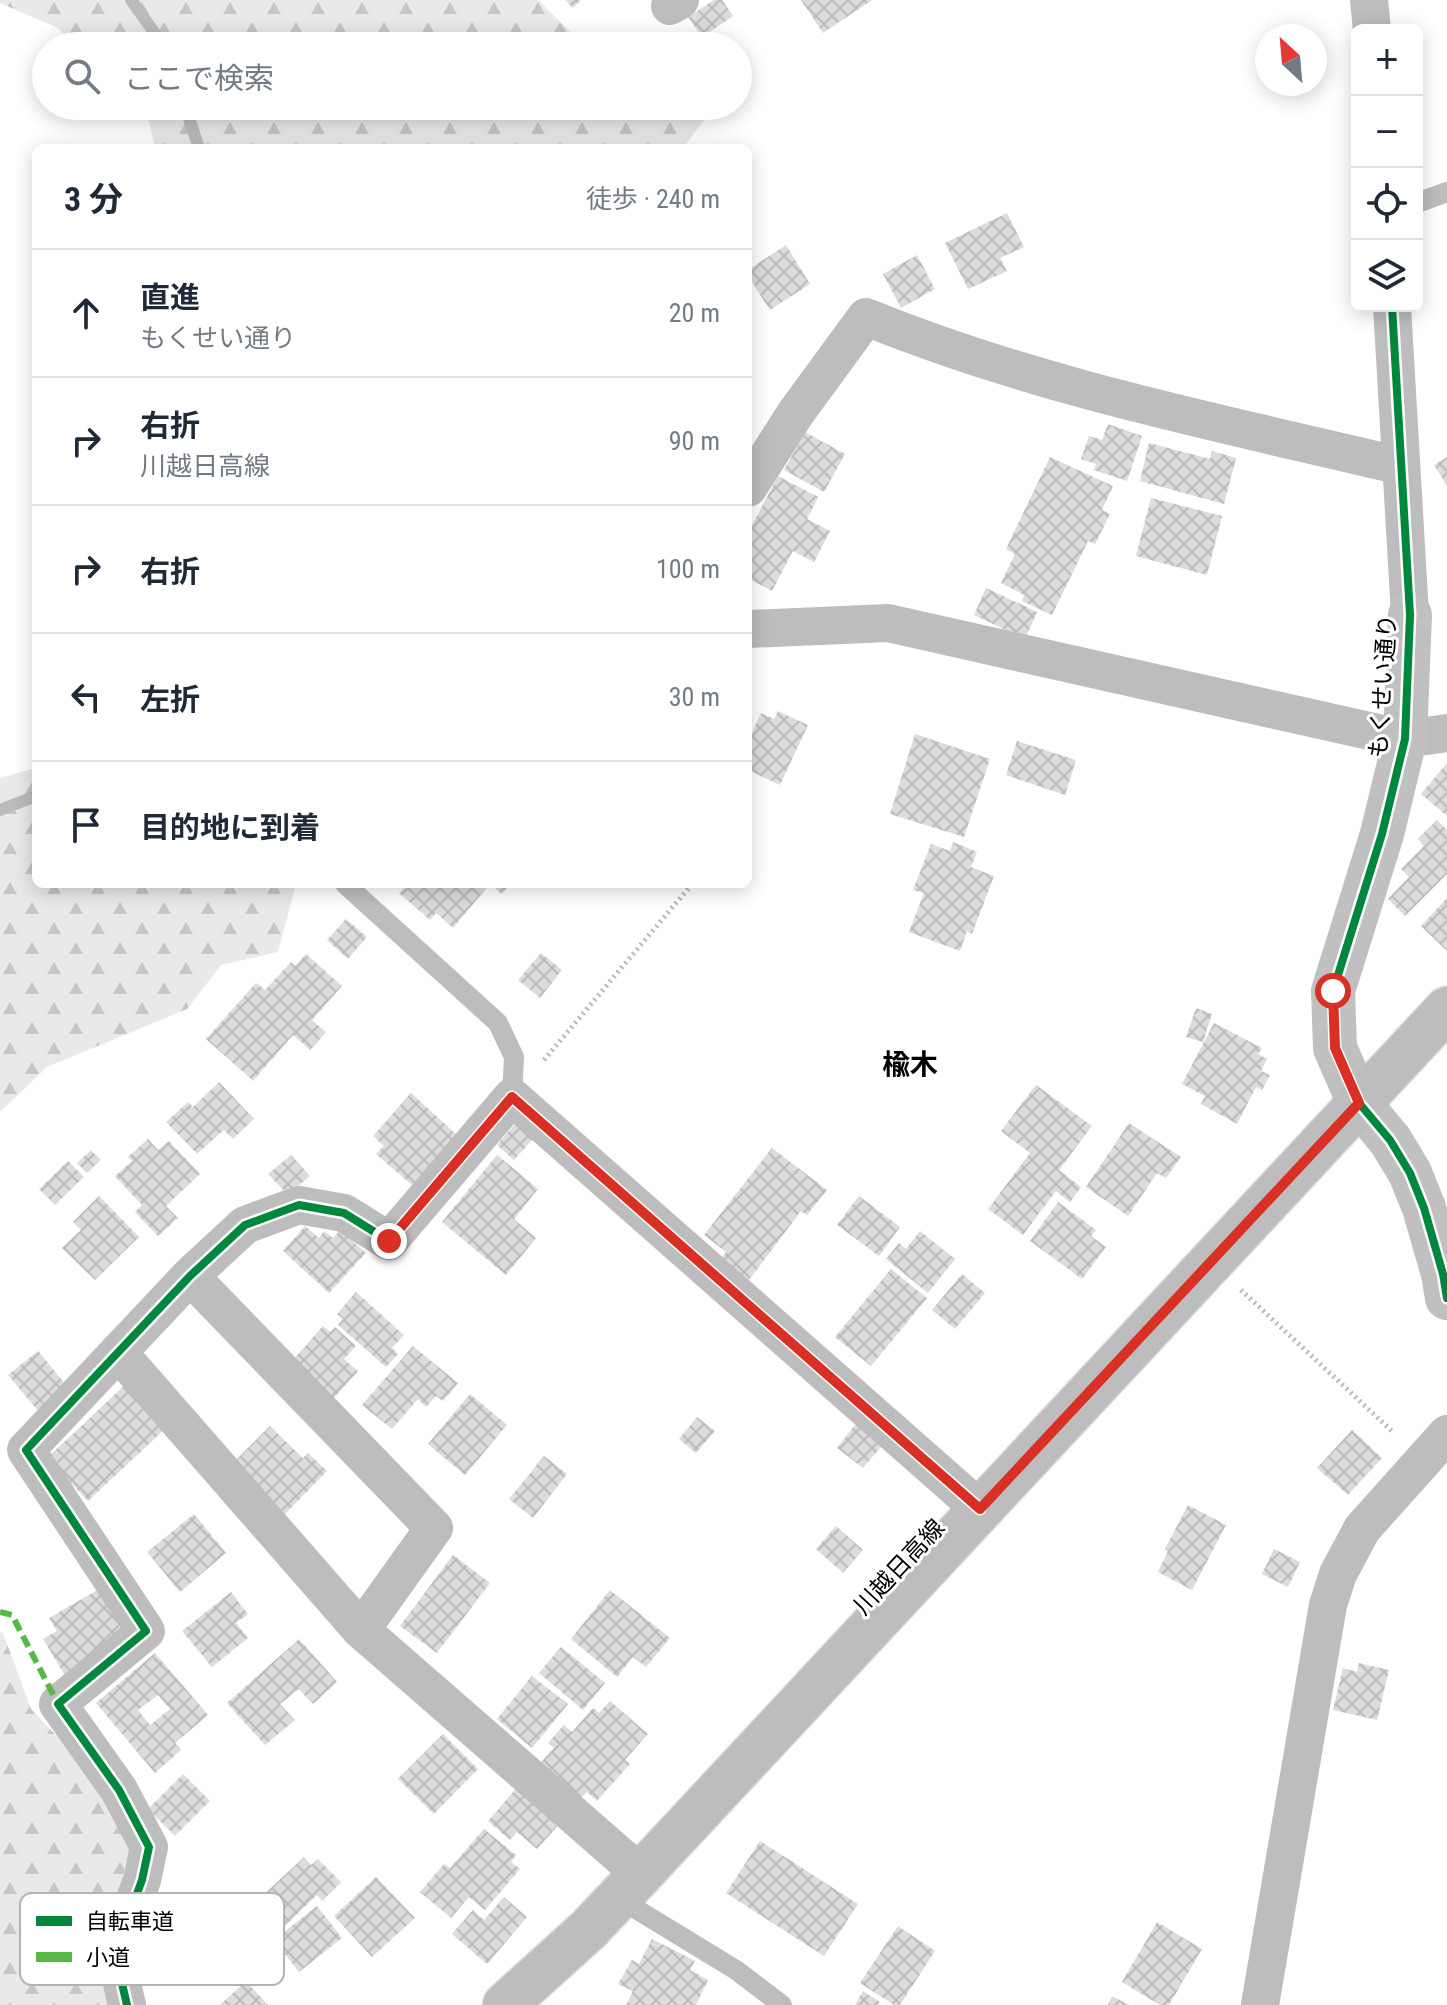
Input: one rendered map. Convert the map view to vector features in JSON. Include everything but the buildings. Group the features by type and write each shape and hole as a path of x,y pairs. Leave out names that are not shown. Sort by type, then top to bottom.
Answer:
{"main road":[{"name":"川越日高線","path":"505,2005 588,1930 630,1886 1447,1009"}],"street":[{"path":"1369,0 1371,24"},
{"name":"もくせい通り","path":"1392,312 1410,615 1405,739 1382,834 1333,991 1335,1048 1359,1103 1390,1140 1410,1173 1446,1281"},
{"path":"752,482 795,414 866,317 919,339 1046,381 1401,466"},
{"path":"752,629 888,623 1405,739 1447,733"},
{"path":"137,1893 149,1847 119,1790 58,1704 146,1631 26,1450 190,1276 245,1225 299,1205 344,1213 389,1241 512,1097 980,1509"},
{"path":"190,1276 434,1528 361,1630"},
{"path":"118,1352 361,1630 630,1886"},
{"path":"1260,2005 1328,1605 1338,1574 1362,1529 1435,1448"},
{"path":"122,1985 127,2005"}],"lane":[{"path":"1423,201 1447,192"},
{"path":"349,888 498,1023 514,1057 512,1097"},
{"path":"630,1886 782,2005"}],"path":[{"path":"512,1097 591,1008 689,888"},
{"path":"1211,1262 1435,1448"}],"green space":[{"path":"0,0 538,0 571,32 62,32 0,3"},
{"path":"147,120 704,120 686,144 154,144"},
{"path":"32,769 32,888 295,888 278,952 221,965 187,1009 47,1067 0,1112 0,778"},
{"path":"0,1632 3,1633 31,1709 102,1784 132,1840 119,1893 20,1893 20,1985 115,1985 115,2005 0,2005"}],"waterway":[{"path":"131,0 154,32"},
{"path":"190,120 198,144"},
{"path":"0,810 32,798"}],"marked path":[{"path":"0,1612 12,1615 58,1704"}],"cycle path":[{"path":"1392,312 1410,615 1405,739 1382,834 1333,991 1335,1048 1359,1103 1390,1140 1410,1173 1424,1208 1447,1298"},
{"path":"137,1893 149,1847 119,1790 58,1704 146,1631 26,1450 190,1276 245,1225 299,1205 344,1213 389,1241 512,1097 980,1509"},
{"path":"122,1985 127,2005"}],"district":[{"name":"楡木","path":"910,1064"}],"route":[{"path":"389,1241 512,1097 980,1509 1359,1103 1335,1048 1333,991"}]}
